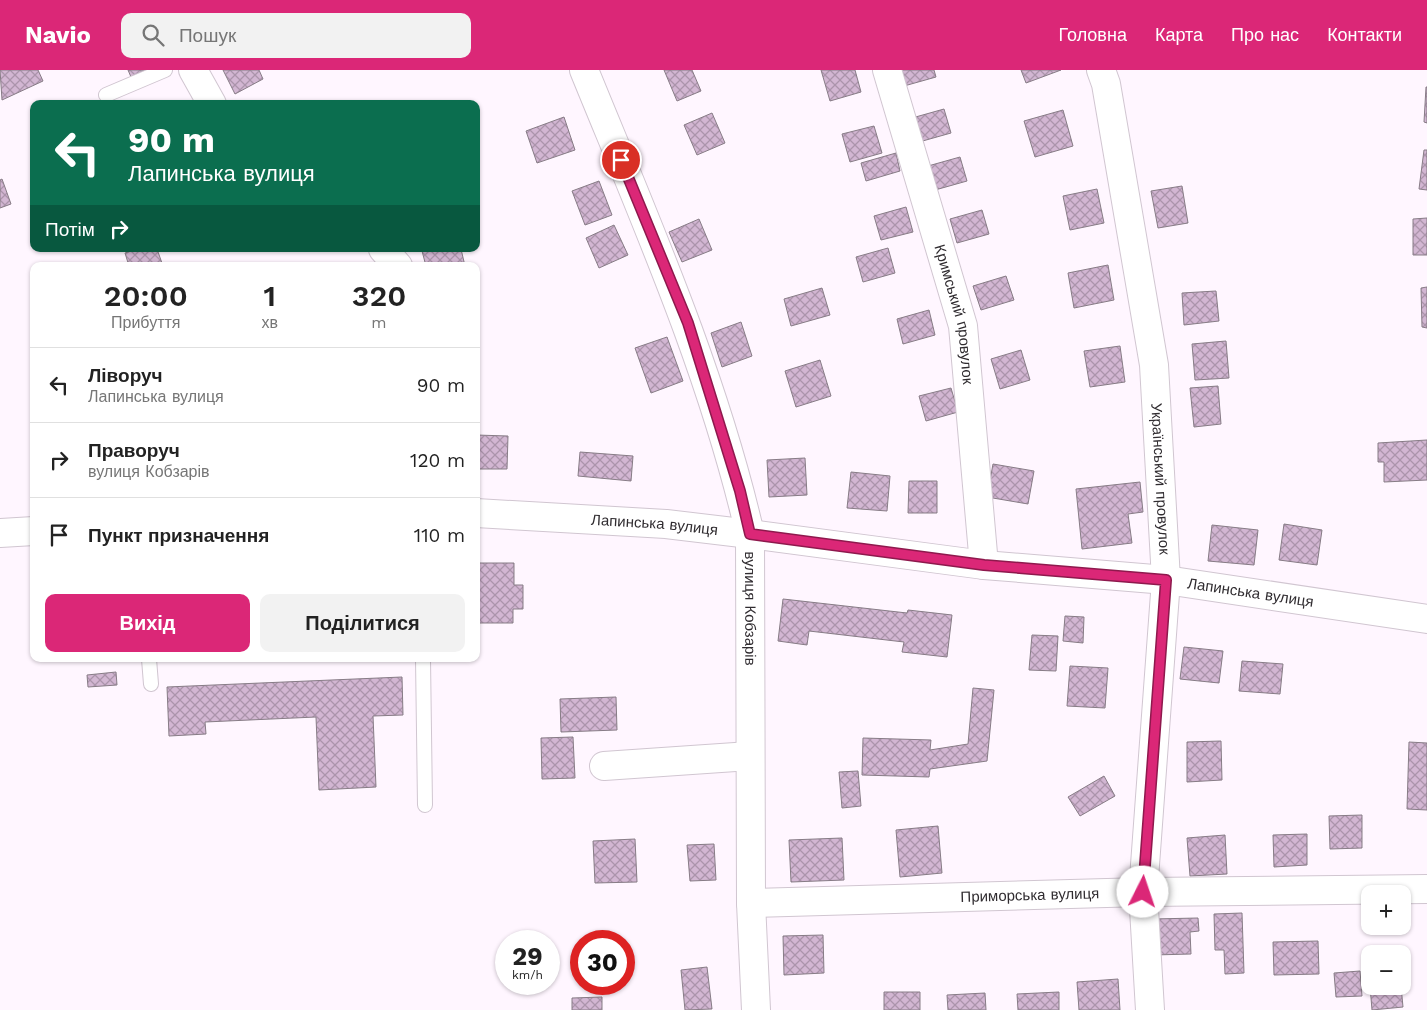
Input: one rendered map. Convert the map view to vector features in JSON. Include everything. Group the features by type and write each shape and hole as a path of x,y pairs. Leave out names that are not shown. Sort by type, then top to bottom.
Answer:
{"street":[{"path":"193,70 210,100"},
{"name":"вулиця Кобзарів","path":"584,70 688,323 740,491 750,534 751,903 756,1010"},
{"name":"Кримський провулок","path":"887,70 963,326 984,565"},
{"name":"Український провулок","path":"1101,70 1106,84 1154,365 1166,580 1143,892 1150,1010"},
{"path":"386,252 394,262"},
{"name":"Лапинська вулиця","path":"480,513 666,524 984,565 1166,580 1427,619"},
{"path":"0,533 30,531"},
{"path":"604,766 750,756"},
{"name":"Приморська вулиця","path":"751,903 1143,892 1427,889"}],"lane":[{"path":"106,95 165,70"},
{"path":"149,662 151,684"},
{"path":"423,662 425,805"}],"building":[{"path":"0,70 38,70 43,81 2,100"},
{"path":"128,70 145,70 131,77"},
{"path":"223,70 259,70 263,79 235,94"},
{"path":"664,70 692,70 701,91 677,101"},
{"path":"821,70 855,70 861,92 830,101"},
{"path":"900,70 934,70 936,77 904,86"},
{"path":"1021,70 1061,70 1026,83"},
{"path":"1427,87 1427,123 1424,122"},
{"path":"944,109 951,133 919,142 912,118"},
{"path":"1063,110 1073,146 1035,157 1024,121"},
{"path":"712,113 725,143 697,155 684,125"},
{"path":"564,117 575,150 537,163 526,131"},
{"path":"874,126 882,153 850,162 842,134"},
{"path":"1424,150 1427,150 1427,190 1419,189"},
{"path":"896,153 900,171 866,181 861,163"},
{"path":"960,157 967,181 935,190 928,166"},
{"path":"2,179 11,204 0,208 0,180"},
{"path":"599,181 612,215 585,225 572,191"},
{"path":"1182,186 1188,223 1158,228 1151,191"},
{"path":"1097,189 1104,223 1070,230 1063,196"},
{"path":"906,207 913,232 881,240 874,216"},
{"path":"982,210 989,234 957,243 950,219"},
{"path":"1427,218 1427,255 1413,255 1413,219"},
{"path":"699,219 712,250 682,262 669,232"},
{"path":"614,225 628,255 599,268 586,238"},
{"path":"888,248 895,273 863,282 856,257"},
{"path":"158,252 162,262 128,262 125,253"},
{"path":"422,252 462,252 464,262 425,262"},
{"path":"1108,265 1114,300 1074,308 1068,273"},
{"path":"1006,276 1014,300 981,310 973,286"},
{"path":"1427,287 1427,328 1422,327 1421,288"},
{"path":"822,288 830,315 791,326 784,299"},
{"path":"1216,291 1219,321 1184,325 1182,293"},
{"path":"929,310 935,335 903,344 897,319"},
{"path":"741,322 752,356 722,367 711,333"},
{"path":"667,337 683,381 651,393 635,348"},
{"path":"1226,341 1229,378 1195,380 1192,344"},
{"path":"1120,346 1125,382 1090,387 1084,351"},
{"path":"1021,350 1030,380 1000,389 991,359"},
{"path":"820,360 831,396 796,407 785,371"},
{"path":"1218,386 1221,424 1194,427 1190,388"},
{"path":"951,388 958,412 926,421 919,396"},
{"path":"480,435 508,436 507,469 480,469"},
{"path":"1427,440 1427,480 1384,482 1384,462 1378,462 1378,443"},
{"path":"580,452 633,456 631,481 578,476"},
{"path":"805,458 807,495 769,497 767,460"},
{"path":"993,464 1034,471 1028,504 987,497"},
{"path":"851,472 890,476 887,511 847,508"},
{"path":"909,481 937,481 937,513 908,513"},
{"path":"1140,482 1143,512 1128,514 1132,543 1082,549 1076,489"},
{"path":"1284,524 1322,530 1317,565 1279,560"},
{"path":"1212,525 1258,530 1254,565 1208,561"},
{"path":"480,563 514,563 514,585 523,585 523,609 513,609 513,623 480,623"},
{"path":"783,599 907,613 908,610 952,615 947,657 902,652 904,642 809,631 807,645 778,641"},
{"path":"1065,616 1084,617 1083,643 1063,641"},
{"path":"1032,635 1058,636 1056,671 1029,670"},
{"path":"1184,647 1223,651 1219,683 1180,679"},
{"path":"1242,661 1283,664 1280,694 1239,691"},
{"path":"1070,666 1108,668 1105,708 1067,706"},
{"path":"116,672 117,685 88,687 87,675"},
{"path":"402,677 403,715 373,716 376,787 319,790 316,717 205,722 206,734 169,736 167,687"},
{"path":"973,688 994,690 987,761 930,769 929,777 862,775 863,738 931,740 930,750 968,744"},
{"path":"616,697 617,730 561,732 560,699"},
{"path":"573,737 575,778 542,779 541,738"},
{"path":"1221,741 1222,780 1187,782 1187,742"},
{"path":"1409,742 1427,743 1427,810 1407,809"},
{"path":"858,771 861,806 842,808 839,772"},
{"path":"1104,776 1115,796 1080,816 1068,797"},
{"path":"1362,815 1362,848 1330,849 1329,816"},
{"path":"938,826 942,873 900,877 896,830"},
{"path":"1307,834 1307,865 1274,867 1273,835"},
{"path":"1225,835 1227,874 1190,876 1187,838"},
{"path":"842,838 844,880 791,882 789,840"},
{"path":"635,839 637,882 595,883 593,841"},
{"path":"714,844 716,880 690,881 687,845"},
{"path":"1242,913 1244,973 1225,974 1224,950 1215,950 1214,914"},
{"path":"1198,918 1199,931 1190,932 1191,954 1153,955 1152,919"},
{"path":"823,935 824,973 784,975 783,936"},
{"path":"1318,941 1319,974 1274,975 1273,942"},
{"path":"707,967 712,1009 685,1010 681,970"},
{"path":"1360,971 1362,996 1336,997 1334,973"},
{"path":"1118,979 1120,1010 1079,1010 1077,982"},
{"path":"884,992 920,992 920,1010 884,1010"},
{"path":"1059,992 1059,1010 1018,1010 1017,994"},
{"path":"985,993 986,1010 948,1010 947,995"},
{"path":"1371,995 1402,995 1403,1007 1372,1010"},
{"path":"602,997 602,1010 572,1010 572,998"}],"route":[{"path":"621,160 688,323 740,491 750,534 984,565 1166,580 1143,892"}]}
